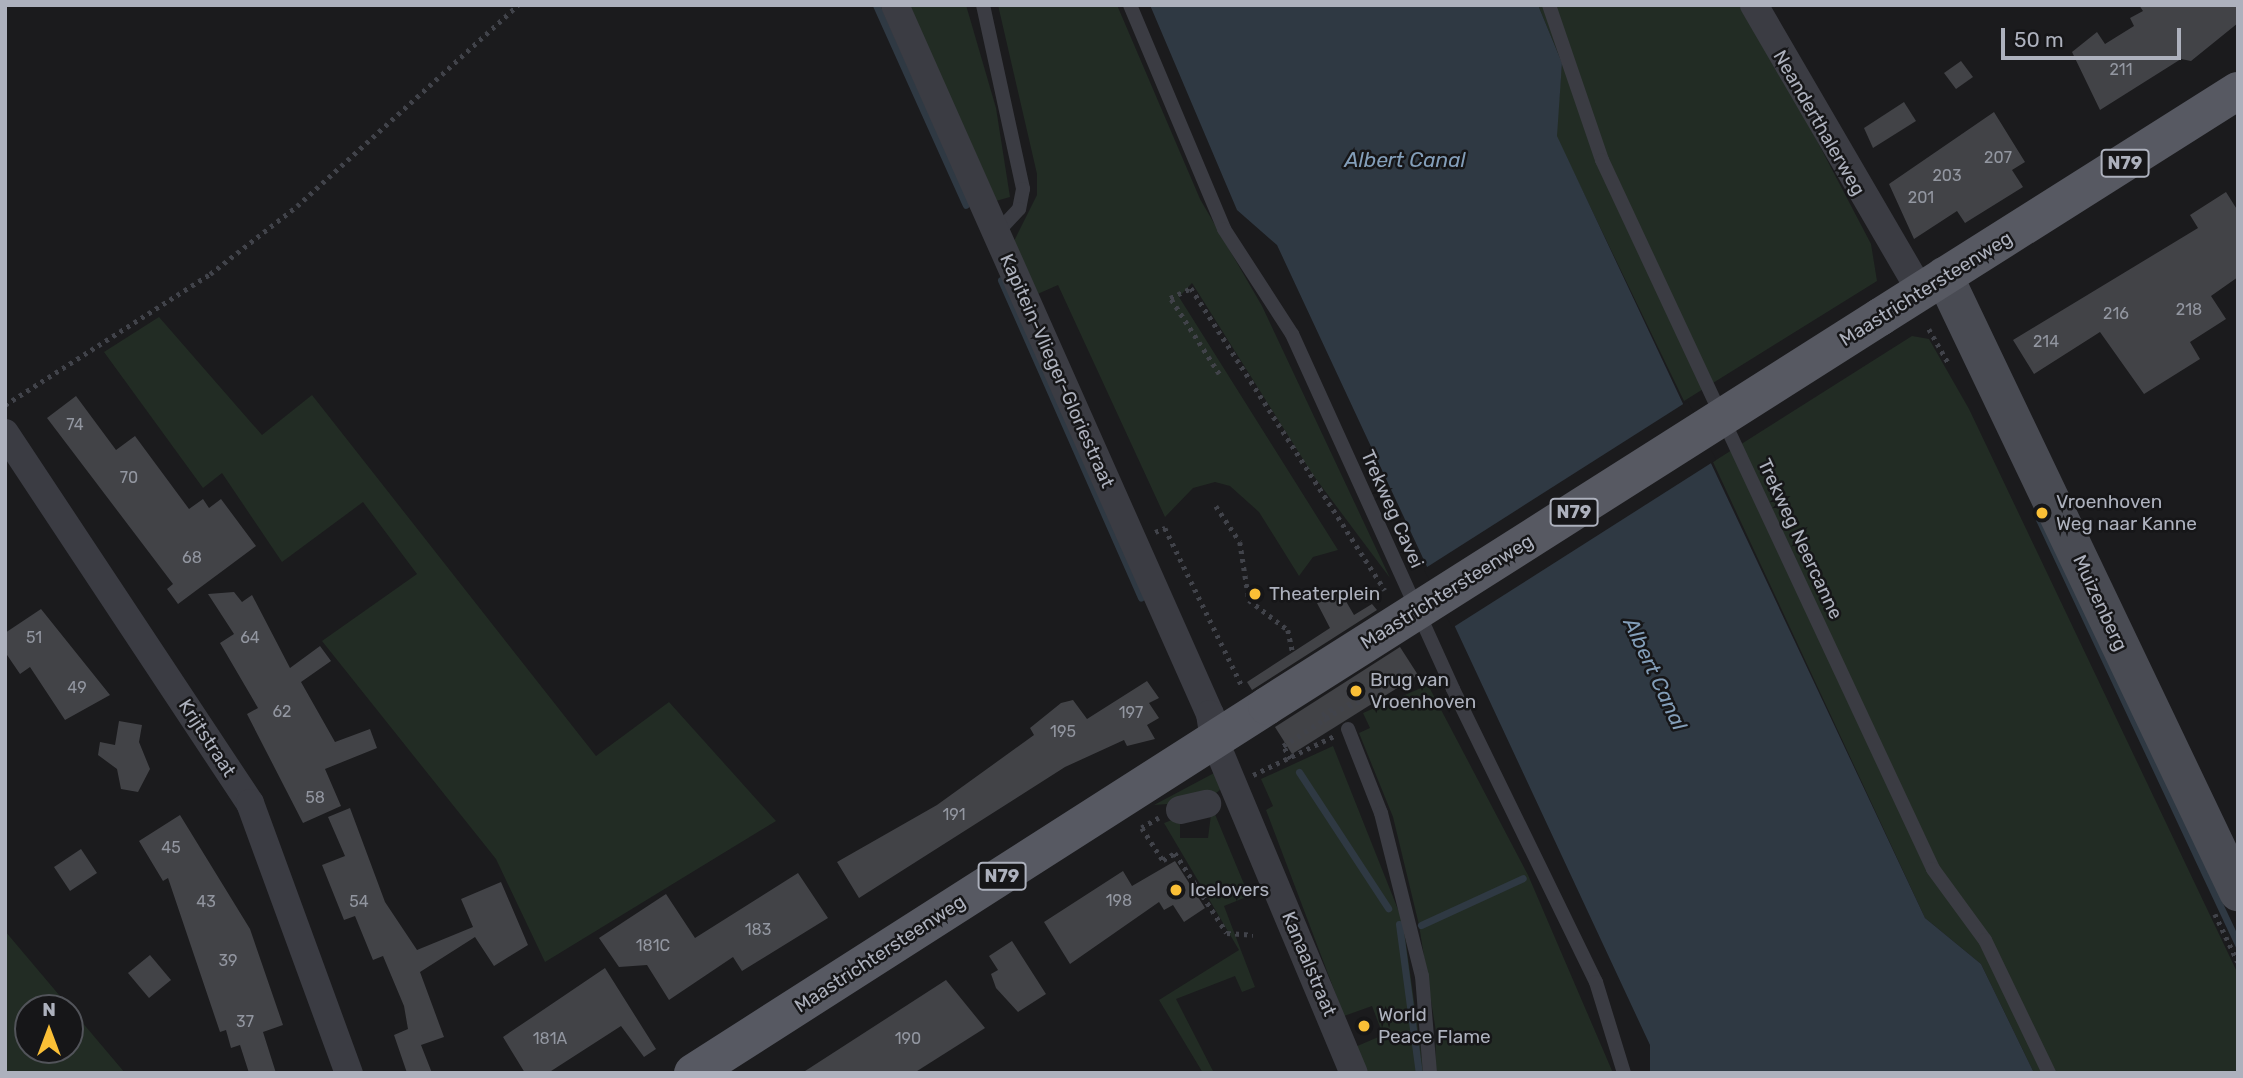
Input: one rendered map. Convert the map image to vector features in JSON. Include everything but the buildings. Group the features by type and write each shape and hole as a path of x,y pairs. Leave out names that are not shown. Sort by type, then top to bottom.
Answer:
{"main road":[{"name":"Maastrichtersteenweg","path":"693,1073 1214,739 1256,699 1880,317 2238,92"}],"street":[{"name":"Kapitein-Vlieger-Gloriestraat","path":"895,5 1210,714 1214,739"},
{"name":"Neanderthalerweg","path":"1754,5 1887,240 1933,284"},
{"name":"Muizenberg","path":"1933,284 2238,892"},
{"name":"Krijtstraat","path":"5,433 250,803 349,1073"},
{"name":"Kanaalstraat","path":"1214,739 1354,1073"},
{"path":"1180,810 1207,804"}],"lane":[{"path":"983,5 1023,189 1019,209 996,234"},
{"name":"Trekweg Cavei","path":"1130,5 1224,229 1292,334 1406,585 1596,982 1624,1073"},
{"name":"Trekweg Neercanne","path":"1549,5 1602,160 1933,869 1984,940 2049,1073"},
{"path":"1338,735 1381,813 1422,975 1430,1073"}],"path":[{"path":"5,405 210,275 297,206 518,5"},
{"path":"1219,373 1170,298 1191,288 1388,595 1406,585"},
{"path":"1216,506 1240,542 1249,600 1293,637 1293,666"},
{"path":"1160,544 1154,532 1165,528 1256,699"},
{"path":"1316,728 1393,681"},
{"path":"1255,774 1338,735 1322,715 1335,707"},
{"path":"1180,810 1142,828 1163,860 1175,853 1227,933 1253,935"}],"shaded area":[{"path":"901,5 966,5 996,108 1010,197 989,203"},
{"path":"998,5 1117,5 1200,199 1262,306 1390,578 1313,475 1192,283 1179,297 1338,550 1313,557 1299,576 1259,512 1230,486 1215,482 1193,488 1165,517 1058,285 1033,296 1013,243 1037,195 1037,174"},
{"path":"1538,5 1746,5 1871,244 1877,281 1684,401 1556,136 1562,63"},
{"path":"159,317 262,435 312,395 596,756 669,702 776,821 545,962 496,859 322,641 417,574 363,502 282,562 222,473 203,488 104,352"},
{"path":"1912,336 1929,339 1969,409 2238,974 2238,1073 2034,1073 1981,964 1925,918 1713,462"},
{"path":"1428,685 1528,875 1613,1073 1435,1073 1436,1032 1419,925 1393,817 1359,733 1370,728 1363,713"},
{"path":"1333,746 1403,922 1424,1073 1366,1073 1355,1047 1383,1035 1372,1006 1344,1016 1266,810 1273,806 1261,779"},
{"path":"1216,772 1229,782 1207,801 1154,805"},
{"path":"1212,807 1249,896 1224,906 1255,987 1242,992 1235,976 1176,999 1214,1073 1203,1073 1159,1000 1239,950 1164,823 1180,817 1180,838 1208,838"},
{"path":"5,931 58,994 14,994 14,1064 84,1064 84,1024 125,1073 5,1073"}],"water":[{"name":"Albert Canal","path":"1150,5 1538,5 1562,63 1557,136 1925,918 1981,964 2034,1073 1650,1073 1650,1045 1277,245 1237,210"}],"pier":[{"path":"1688,401 1716,460 1452,628 1424,569"}],"waterway":[{"path":"876,5 966,205"},
{"path":"1001,280 1141,597"},
{"path":"2037,515 2238,945"},
{"path":"1299,772 1388,908"},
{"path":"1421,925 1523,878"},
{"path":"1399,924 1419,1073"}],"place":[{"name":"Vroenhoven Weg naar Kanne","path":"2042,513"},
{"name":"Theaterplein","path":"1255,594"},
{"name":"Brug van Vroenhoven","path":"1356,691"},
{"name":"Icelovers","path":"1176,890"},
{"name":"World Peace Flame","path":"1364,1026"}]}
